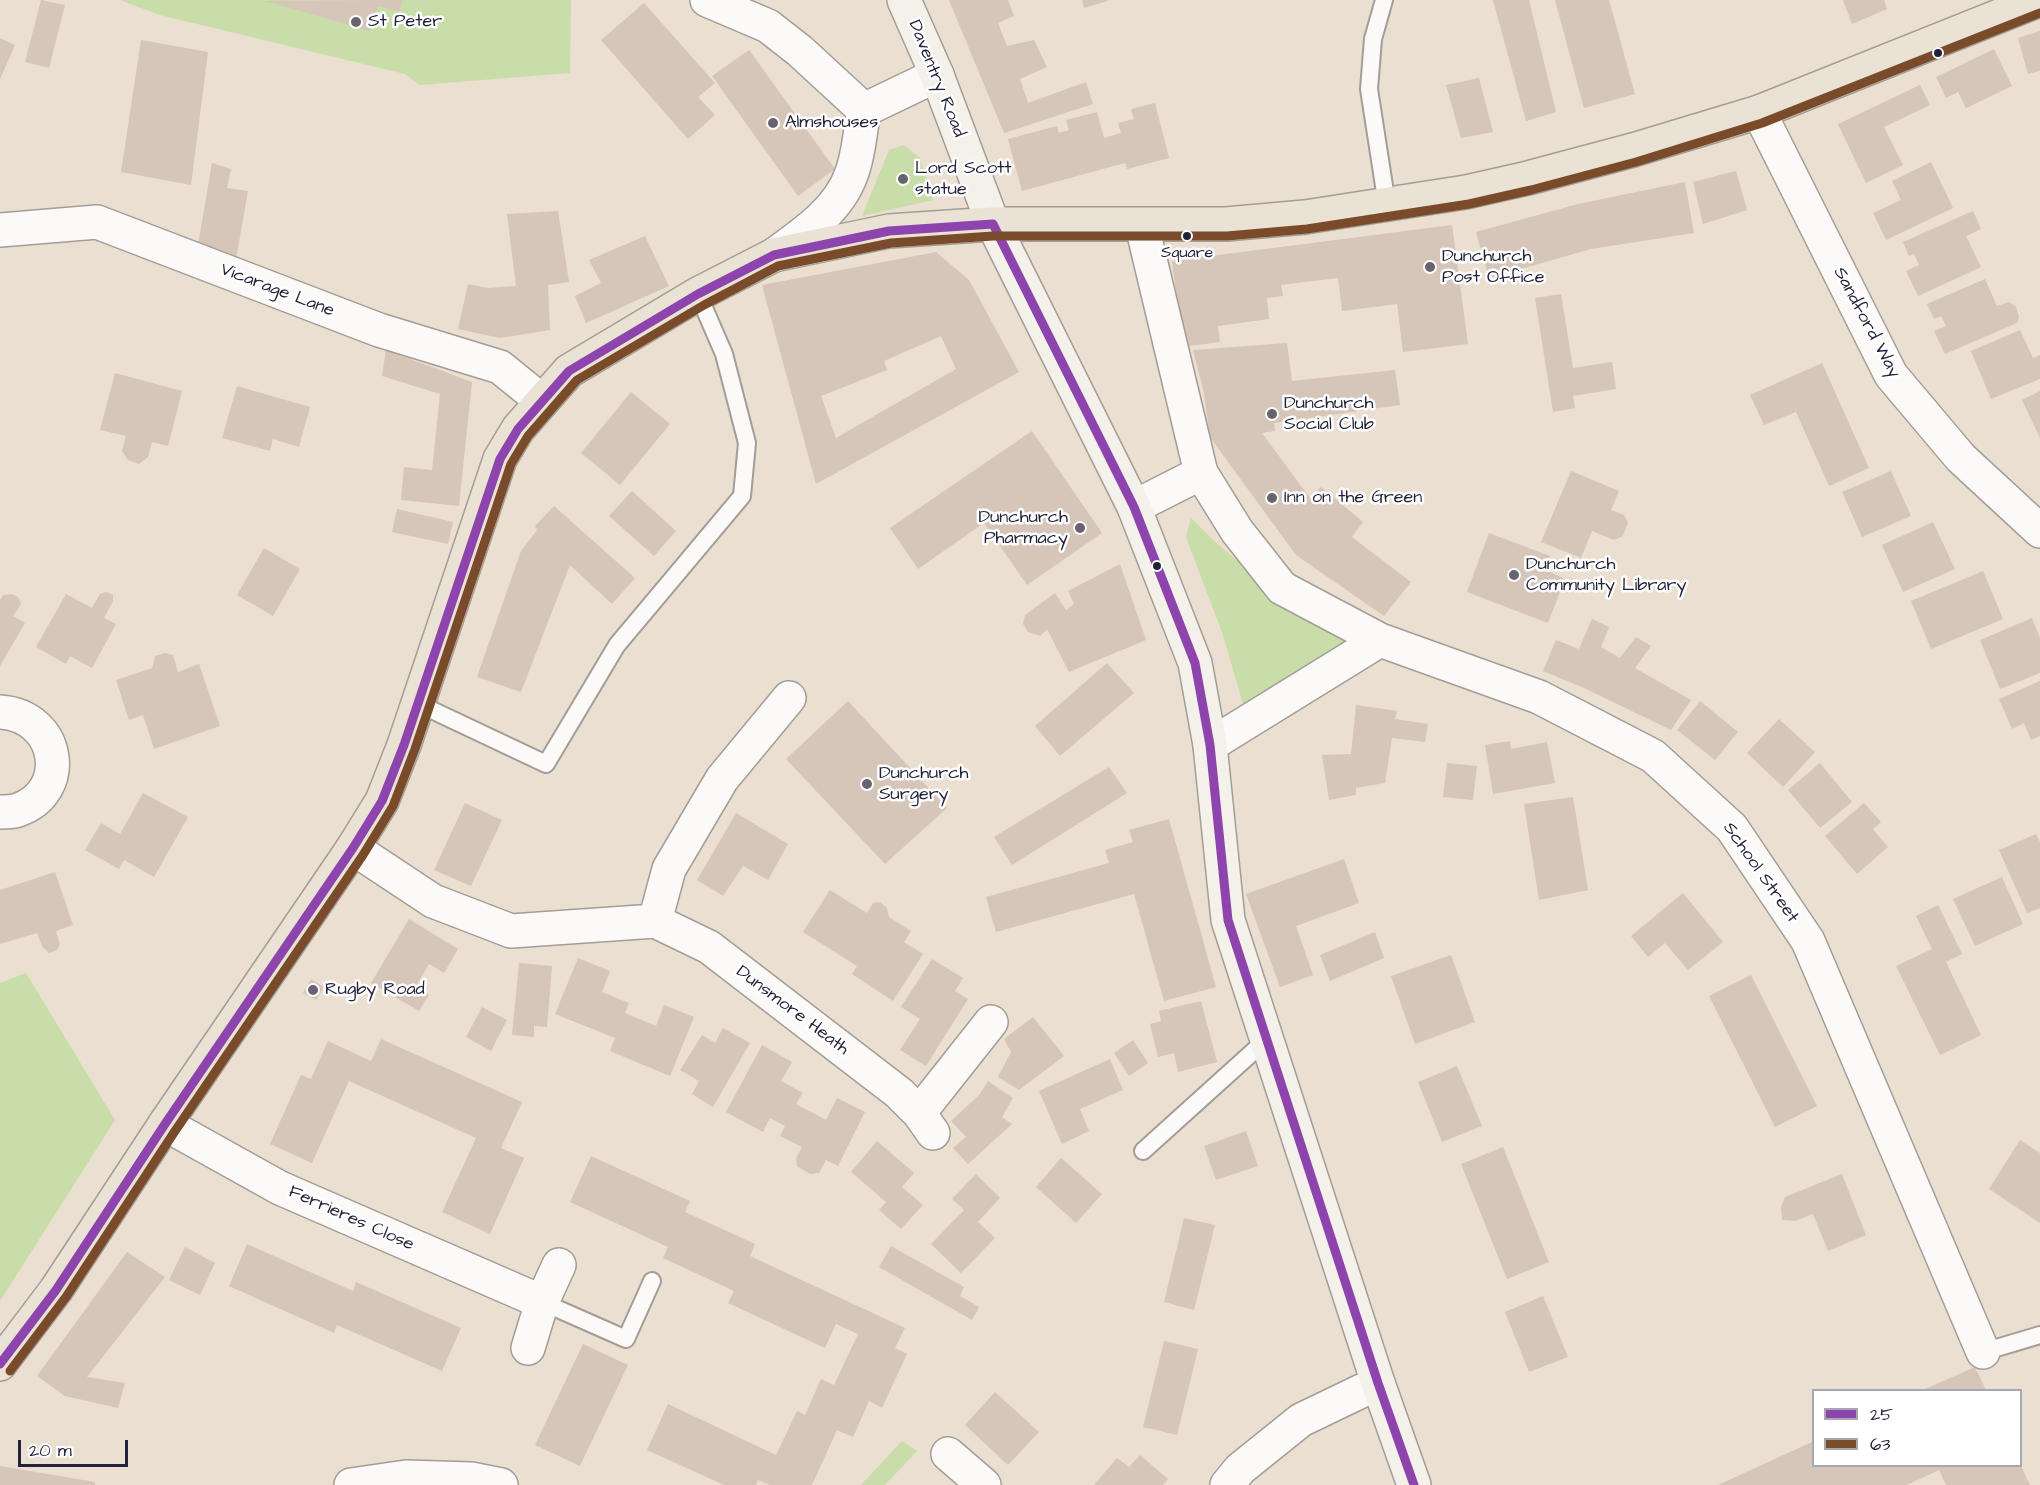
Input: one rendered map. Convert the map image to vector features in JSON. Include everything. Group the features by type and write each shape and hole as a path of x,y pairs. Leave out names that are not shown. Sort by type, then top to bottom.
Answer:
{"main road":[{"name":"Daventry Road","path":"904,0 937,75 993,224 1134,507 1195,663 1210,745 1228,920 1378,1383 1414,1485"},
{"path":"0,1364 56,1290 165,1124 353,848 382,801 419,705 500,459 518,429 569,371 698,294 774,255 889,231 993,224 1226,225 1305,218 1466,192 1633,150 1759,112 2034,1"}],"street":[{"path":"707,0 768,13 800,51 864,110"},
{"path":"864,110 937,75"},
{"path":"774,255 814,226 841,193 851,176 864,110"},
{"name":"Sandford Way","path":"1759,112 1891,375 1961,458 2040,531"},
{"name":"Vicarage Lane","path":"0,230 97,222 379,330 500,367 542,401"},
{"name":"School Street","path":"1142,226 1201,473 1237,531 1282,588 1380,640 1539,697 1653,756 1732,828 1808,941 1983,1352"},
{"path":"1134,507 1201,473"},
{"path":"1210,745 1380,640"},
{"path":"655,921 669,869 722,779 789,698"},
{"path":"0,712 13,713 28,719 40,729 53,757 52,773 45,789 33,802 18,810 0,812"},
{"name":"Dunsmore Heath","path":"353,848 433,901 511,931 655,921 709,947 899,1093 926,1123 991,1022"},
{"name":"Ferrieres Close","path":"165,1124 280,1188 542,1302"},
{"path":"528,1348 542,1302 559,1265"},
{"path":"1227,1485 1240,1469 1301,1420 1378,1383"},
{"path":"948,1454 984,1485"},
{"path":"351,1485 406,1477 471,1479 501,1485"}],"lane":[{"path":"1384,0 1373,39 1369,89 1387,204"},
{"path":"419,705 546,764 617,645 742,496 747,443 724,354 698,294"},
{"path":"1143,1151 1266,1040"},
{"path":"542,1302 626,1339 652,1281"},
{"path":"1983,1352 2040,1335"}],"green space":[{"path":"120,0 571,0 570,73 420,85 405,74 160,15"},
{"path":"904,145 920,158 933,200 862,216 889,150"},
{"path":"1191,518 1214,541 1277,594 1365,641 1245,711 1223,635 1186,537"},
{"path":"26,973 115,1120 0,1301 0,983"},
{"path":"902,1441 917,1451 885,1485 861,1485"}],"building":[{"path":"41,0 65,5 49,68 25,62"},
{"name":"St Peter","path":"403,0 399,12 378,6 370,31 265,1"},
{"path":"949,0 1008,0 1014,16 998,23 1007,46 1034,40 1047,67 1020,79 1028,103 1086,82 1093,104 1004,133"},
{"path":"1082,0 1108,0 1108,1 1084,8"},
{"path":"1493,0 1529,0 1556,112 1526,121"},
{"path":"1555,0 1609,0 1635,94 1584,108"},
{"path":"1843,0 1884,0 1887,9 1852,24"},
{"path":"644,3 715,83 698,97 715,115 688,139 601,40"},
{"path":"2040,31 2040,71 2028,74 2018,38"},
{"path":"0,38 15,45 0,79"},
{"path":"141,40 208,52 191,185 121,172"},
{"path":"1994,49 2012,86 1966,108 1958,92 1946,98 1936,77"},
{"name":"Almshouses","path":"749,50 835,169 798,196 712,76"},
{"path":"1479,78 1493,132 1461,138 1446,85"},
{"path":"1920,85 1930,105 1884,127 1903,165 1866,183 1838,124"},
{"path":"1155,103 1169,158 1127,169 1125,163 1022,191 1008,139 1057,126 1059,133 1069,130 1066,120 1097,112 1104,138 1121,133 1118,123 1134,119 1131,109"},
{"path":"1931,162 1953,208 1886,240 1873,213 1901,200 1892,181"},
{"path":"212,163 231,169 227,188 248,191 235,265 197,251"},
{"path":"1736,171 1747,210 1703,224 1693,182"},
{"path":"1685,182 1694,233 1591,249 1489,278 1476,232 1578,204"},
{"path":"558,211 569,282 548,285 550,330 500,338 458,329 468,284 488,288 516,286 507,214"},
{"path":"1973,211 1981,229 1966,236 1981,267 1918,296 1906,271 1919,265 1914,254 1909,256 1903,242"},
{"path":"1452,225 1468,344 1403,352 1397,304 1342,311 1338,278 1281,285 1283,296 1267,298 1269,319 1218,326 1220,342 1183,347 1172,261"},
{"path":"645,236 669,286 586,323 575,296 601,283 589,260"},
{"path":"936,252 969,280 1019,372 816,484 762,285","holes":["941,336 956,369 836,438 821,396 887,370 884,361"]},
{"path":"1985,279 1997,306 2009,302 2016,307 2019,317 2017,323 1945,354 1934,331 1946,326 1941,316 1934,319 1927,304"},
{"path":"1561,294 1573,368 1612,362 1616,389 1573,396 1575,408 1553,412 1535,298"},
{"path":"2020,330 2033,358 2040,355 2040,379 1991,399 1971,351"},
{"path":"1287,343 1292,381 1395,370 1400,405 1274,423 1275,431 1262,433 1310,498 1321,487 1363,522 1352,537 1411,582 1384,616 1296,555 1210,440 1204,393 1193,350"},
{"path":"386,350 472,382 459,506 401,500 404,467 432,470 440,394 382,376"},
{"path":"1822,363 1869,468 1829,486 1796,412 1764,425 1750,395"},
{"path":"115,373 182,391 168,446 152,442 148,457 139,464 128,460 122,451 126,436 100,430"},
{"path":"237,386 310,407 299,447 273,439 270,451 222,438"},
{"path":"2040,391 2040,438 2022,400"},
{"path":"631,392 670,424 620,485 581,453"},
{"path":"1032,431 1102,533 1027,585 984,523 918,569 890,528"},
{"path":"1571,471 1619,491 1611,510 1624,515 1628,522 1623,536 1614,540 1592,531 1581,558 1541,542"},
{"path":"1891,471 1911,516 1862,537 1842,492"},
{"path":"632,491 676,531 654,556 609,516"},
{"path":"554,506 635,578 612,604 570,565 521,692 477,677 521,551 537,530 535,526"},
{"path":"397,509 453,522 448,544 392,532"},
{"path":"1933,522 1955,569 1903,592 1882,545"},
{"name":"Dunchurch Community Library","path":"1489,533 1550,556 1545,570 1565,579 1548,623 1467,592"},
{"path":"264,548 300,569 273,616 237,595"},
{"path":"1120,564 1146,640 1069,672 1047,629 1040,636 1028,632 1023,624 1025,615 1055,593 1066,610 1074,604 1068,591"},
{"path":"1983,571 2003,619 1931,649 1911,601"},
{"path":"106,592 113,595 113,601 104,618 116,624 92,668 70,656 66,664 36,647 66,594 92,608 100,594"},
{"path":"11,594 18,597 21,604 13,616 25,623 0,666 0,600 3,595"},
{"path":"2032,618 2040,638 2040,673 2000,689 1980,640"},
{"path":"1592,619 1609,627 1601,647 1620,658 1636,637 1651,646 1635,668 1691,700 1671,730 1543,671 1556,640 1579,649"},
{"path":"165,653 173,655 178,672 199,664 220,726 154,749 143,715 129,720 116,680 152,668 155,656"},
{"path":"1107,663 1134,693 1060,756 1035,726"},
{"path":"2040,681 2040,736 2031,740 2024,723 2012,729 1999,699"},
{"name":"Dunchurch Surgery","path":"848,701 947,808 885,864 786,759"},
{"path":"1700,701 1738,732 1715,760 1677,730"},
{"path":"1356,705 1397,711 1395,719 1428,724 1425,742 1392,738 1385,783 1356,788 1356,795 1329,800 1322,755 1351,754"},
{"path":"1779,719 1815,752 1783,787 1747,753"},
{"path":"1510,741 1511,749 1547,742 1555,783 1493,794 1485,745"},
{"path":"1447,763 1477,766 1473,800 1443,797"},
{"path":"1820,763 1852,802 1820,828 1788,790"},
{"path":"1109,767 1127,793 1012,865 994,837"},
{"path":"143,793 188,817 154,877 124,860 119,869 85,850 101,823 120,834"},
{"path":"1573,797 1588,890 1539,900 1524,804"},
{"path":"465,803 502,820 471,886 434,870"},
{"path":"1864,803 1881,822 1873,829 1888,847 1857,874 1825,836"},
{"path":"736,813 788,844 768,880 743,866 723,896 697,880"},
{"path":"1169,819 1216,987 1164,1001 1134,894 996,932 986,897 1109,863 1105,850 1133,842 1129,830"},
{"path":"2036,834 2040,842 2040,908 2027,913 1999,850"},
{"path":"1344,859 1359,903 1296,926 1313,975 1280,987 1246,894"},
{"path":"55,872 73,925 56,931 60,944 57,950 49,953 42,946 37,933 0,944 0,890"},
{"path":"2002,877 2023,924 1975,946 1953,899"},
{"path":"830,890 867,913 873,903 880,902 887,908 889,917 911,931 904,942 923,954 893,1001 852,974 857,966 803,932"},
{"path":"1683,893 1723,942 1688,970 1665,943 1648,957 1631,936"},
{"path":"1938,905 1962,954 1946,962 1981,1035 1940,1055 1896,966 1932,949 1916,916"},
{"path":"409,919 458,949 444,973 429,964 416,986 429,995 419,1011 371,983"},
{"path":"1375,932 1384,958 1330,981 1320,955"},
{"path":"1451,955 1475,1022 1415,1044 1391,976"},
{"path":"578,958 610,971 602,992 629,1003 625,1013 656,1026 664,1005 694,1017 670,1076 610,1051 615,1038 555,1014"},
{"path":"932,959 963,978 955,991 968,999 926,1066 900,1050 920,1019 901,1007"},
{"path":"519,963 552,966 547,1027 534,1026 534,1037 512,1035"},
{"path":"1751,975 1817,1106 1775,1127 1709,996"},
{"name":"Rugby Road","path":"311,979 324,987 316,1000 303,993"},
{"path":"1201,1001 1217,1062 1178,1072 1174,1053 1158,1057 1150,1024 1161,1021 1159,1011"},
{"path":"482,1007 507,1020 491,1051 466,1037"},
{"path":"1033,1017 1064,1056 1019,1090 998,1077 1011,1052 1004,1039"},
{"path":"723,1028 750,1043 713,1107 692,1094 699,1081 680,1070 702,1035 715,1043"},
{"path":"381,1039 522,1102 501,1148 524,1158 490,1234 442,1212 476,1138 349,1081 312,1163 270,1144 301,1075 311,1079 328,1041 371,1061"},
{"path":"1133,1040 1148,1063 1129,1076 1114,1053"},
{"path":"762,1045 792,1062 781,1081 803,1093 796,1104 826,1120 837,1098 865,1112 838,1166 826,1160 819,1173 810,1174 797,1166 796,1158 802,1147 780,1136 785,1126 770,1118 763,1132 726,1112"},
{"path":"1110,1059 1123,1090 1080,1109 1089,1131 1062,1144 1039,1091"},
{"path":"1457,1066 1482,1126 1442,1142 1418,1082"},
{"path":"988,1081 1013,1098 1002,1117 1012,1124 968,1164 953,1148 966,1137 951,1121 980,1094"},
{"path":"1246,1131 1258,1166 1216,1180 1204,1146"},
{"path":"2020,1140 2040,1153 2040,1223 1989,1189"},
{"path":"877,1141 914,1173 902,1187 923,1205 901,1229 879,1210 886,1202 851,1172"},
{"path":"1503,1147 1549,1262 1507,1279 1461,1164"},
{"path":"591,1156 690,1201 685,1212 755,1244 750,1256 905,1328 895,1348 907,1354 882,1408 869,1401 853,1437 837,1430 812,1485 770,1485 758,1480 756,1485 724,1485 647,1450 668,1404 776,1455 797,1411 805,1415 821,1379 834,1385 858,1334 836,1324 825,1348 728,1303 734,1291 663,1258 668,1247 570,1202"},
{"path":"1061,1158 1102,1194 1076,1223 1036,1187"},
{"path":"976,1174 1000,1198 978,1222 995,1238 961,1273 931,1244 964,1210 952,1199"},
{"path":"1842,1174 1866,1235 1828,1251 1813,1214 1795,1221 1782,1220 1781,1207 1785,1197"},
{"path":"1184,1218 1215,1225 1194,1310 1164,1302"},
{"path":"247,1244 353,1291 356,1282 461,1328 442,1371 337,1325 334,1333 229,1286"},
{"path":"891,1246 964,1287 960,1296 979,1307 972,1320 879,1267"},
{"path":"185,1247 215,1263 200,1295 169,1280"},
{"path":"127,1252 165,1277 87,1377 125,1383 118,1408 65,1396 37,1376"},
{"path":"1543,1296 1568,1357 1529,1372 1505,1312"},
{"path":"1164,1341 1198,1349 1177,1435 1143,1427"},
{"path":"583,1344 628,1365 580,1466 535,1445"},
{"path":"1975,1367 1986,1389 1925,1389"},
{"path":"995,1392 1039,1432 1008,1465 965,1425"},
{"path":"1812,1442 1812,1467 2021,1467 2030,1485 1946,1485 1939,1470 1907,1485 1718,1485"},
{"path":"1140,1455 1168,1479 1163,1485 1094,1485 1117,1458 1129,1467"},
{"path":"0,1466 95,1482 95,1485 0,1485"}],"transit line":[{"name":"63","path":"10,1371 66,1297 175,1131 363,855 393,806 415,749 511,464 528,436 577,380 704,305 778,266 891,243 993,236 1227,236 1307,229 1469,204 1636,162 1762,123 2040,13"},
{"name":"25","path":"0,1364 56,1290 165,1124 353,848 382,801 404,745 500,459 518,429 569,371 698,294 774,255 889,231 993,224 1134,507 1195,663 1210,745 1228,920 1378,1383 1414,1485"}],"place":[{"name":"St Peter","path":"356,22"},
{"name":"Almshouses","path":"773,123"},
{"name":"Lord Scott statue","path":"903,179"},
{"name":"Square","path":"1187,236"},
{"name":"Dunchurch Post Office","path":"1430,267"},
{"name":"Dunchurch Social Club","path":"1272,414"},
{"name":"Inn on the Green","path":"1272,498"},
{"name":"Dunchurch Pharmacy","path":"1080,528"},
{"name":"Dunchurch Community Library","path":"1514,575"},
{"name":"Dunchurch Surgery","path":"867,784"},
{"name":"Rugby Road","path":"313,990"}]}
